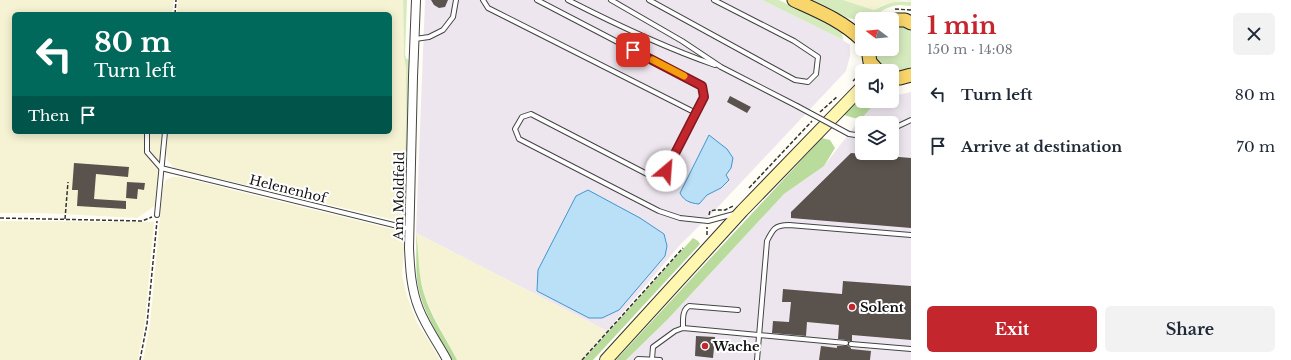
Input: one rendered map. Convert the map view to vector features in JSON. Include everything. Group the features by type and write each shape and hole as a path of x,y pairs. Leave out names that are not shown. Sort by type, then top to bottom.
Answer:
{"main road":[{"path":"794,0 843,23 855,33"},
{"path":"843,23 855,26"},
{"path":"899,78 911,74"},
{"path":"606,360 742,211 855,91"}],"street":[{"name":"Am Moldfeld","path":"416,0 409,248 410,274 415,295 425,323 447,360"}],"lane":[{"path":"414,39 429,37 443,30 453,17 456,0"},
{"path":"483,0 488,8 696,114"},
{"path":"537,0 702,86 704,97 666,171 659,175 649,175 531,114 522,117 515,129 519,139 659,211 680,218 715,220 742,211"},
{"path":"568,0 626,30 677,52 722,67"},
{"path":"611,0 682,41 722,67 849,134 855,135"},
{"path":"649,0 795,80 808,82 816,74 818,58 794,41 714,0"},
{"path":"899,126 911,120"},
{"path":"147,134 147,152 161,168"},
{"path":"157,215 165,134"},
{"name":"Helenenhof","path":"161,168 410,230"},
{"path":"757,360 767,241 772,231 780,225 789,224 911,235"},
{"path":"683,328 685,308 688,306 738,310"},
{"path":"652,359 653,347 675,331 683,328 846,343"},
{"path":"851,344 911,349"},
{"path":"637,360 660,360"}],"path":[{"path":"175,12 176,0"},
{"path":"66,219 68,182"},
{"path":"0,218 142,220 157,215 147,324 140,360"},
{"path":"582,360 683,248"}],"shaded area":[{"path":"0,0 174,0 172,12 12,12 12,134 163,134 156,205 137,218 43,213 0,213"},
{"path":"178,0 403,0 404,57 406,69 406,120 403,222 174,168 168,161 166,154 167,134 392,134 392,12 177,12"},
{"path":"425,0 762,0 843,40 850,45 850,56 846,71 717,208 680,245 607,331 416,233"},
{"path":"843,0 904,0 882,5 874,10"},
{"path":"911,92 911,360 626,360 668,319 784,194 824,166 855,126 855,160 899,160 899,116 864,116 871,108 899,108 899,95"},
{"path":"172,177 180,177 400,231 405,238 402,275 407,296 417,323 440,360 143,360 150,324 163,186 166,180"},
{"path":"0,221 154,222 145,322 138,360 0,360"},
{"path":"416,233 607,331 581,360 457,360 424,295 420,278"}],"green space":[{"path":"403,0 407,0 405,54 406,58 410,61 406,220 403,222 406,69 404,57"},
{"path":"762,0 779,0 842,30 843,40"},
{"path":"809,0 843,0 874,10 896,2 911,2 911,6 893,6 880,12 855,12 855,19 848,18"},
{"path":"899,26 911,31 911,66 899,71 899,64 881,64 876,56 899,56"},
{"path":"855,104 855,108 871,108 864,116 855,116 854,118 844,115"},
{"path":"822,138 830,140 835,148 824,166 784,194 668,319 626,360 616,360"},
{"path":"416,233 424,294 435,319 457,360 451,360 432,324 420,296 417,273"},
{"path":"693,238 700,244 593,360 583,360"}],"water":[{"path":"709,135 727,149 733,158 731,168 726,175 729,180 721,188 707,195 699,204 693,203 685,200 680,193"},
{"path":"588,190 640,218 664,234 667,246 665,256 619,310 602,318 589,318 537,291 538,270 576,196"}],"building":[{"path":"431,0 448,0 445,7 439,8 434,5"},
{"path":"730,96 751,107 747,113 727,102"},
{"path":"851,153 855,153 855,160 899,160 899,157 911,158 911,228 791,218 791,212"},
{"path":"74,163 129,167 128,177 96,174 94,199 126,201 126,209 77,206 78,190 72,190"},
{"path":"127,182 145,183 144,190 138,189 137,199 126,198"},
{"name":"Solent","path":"843,281 911,286 911,340 852,335 852,341 849,341 838,339 839,325 807,322 806,336 772,333 773,321 789,322 791,302 782,302 783,289 842,294"},
{"path":"696,336 715,337 713,358 695,356"},
{"path":"821,346 837,348 837,346 848,346 851,349 871,351 870,360 819,360"}],"slow traffic":[{"path":"653,60 684,76"}],"place":[{"name":"Solent","path":"852,307"},
{"name":"Wache","path":"705,346"}],"route":[{"path":"633,50 702,86 704,97 666,171"}]}
